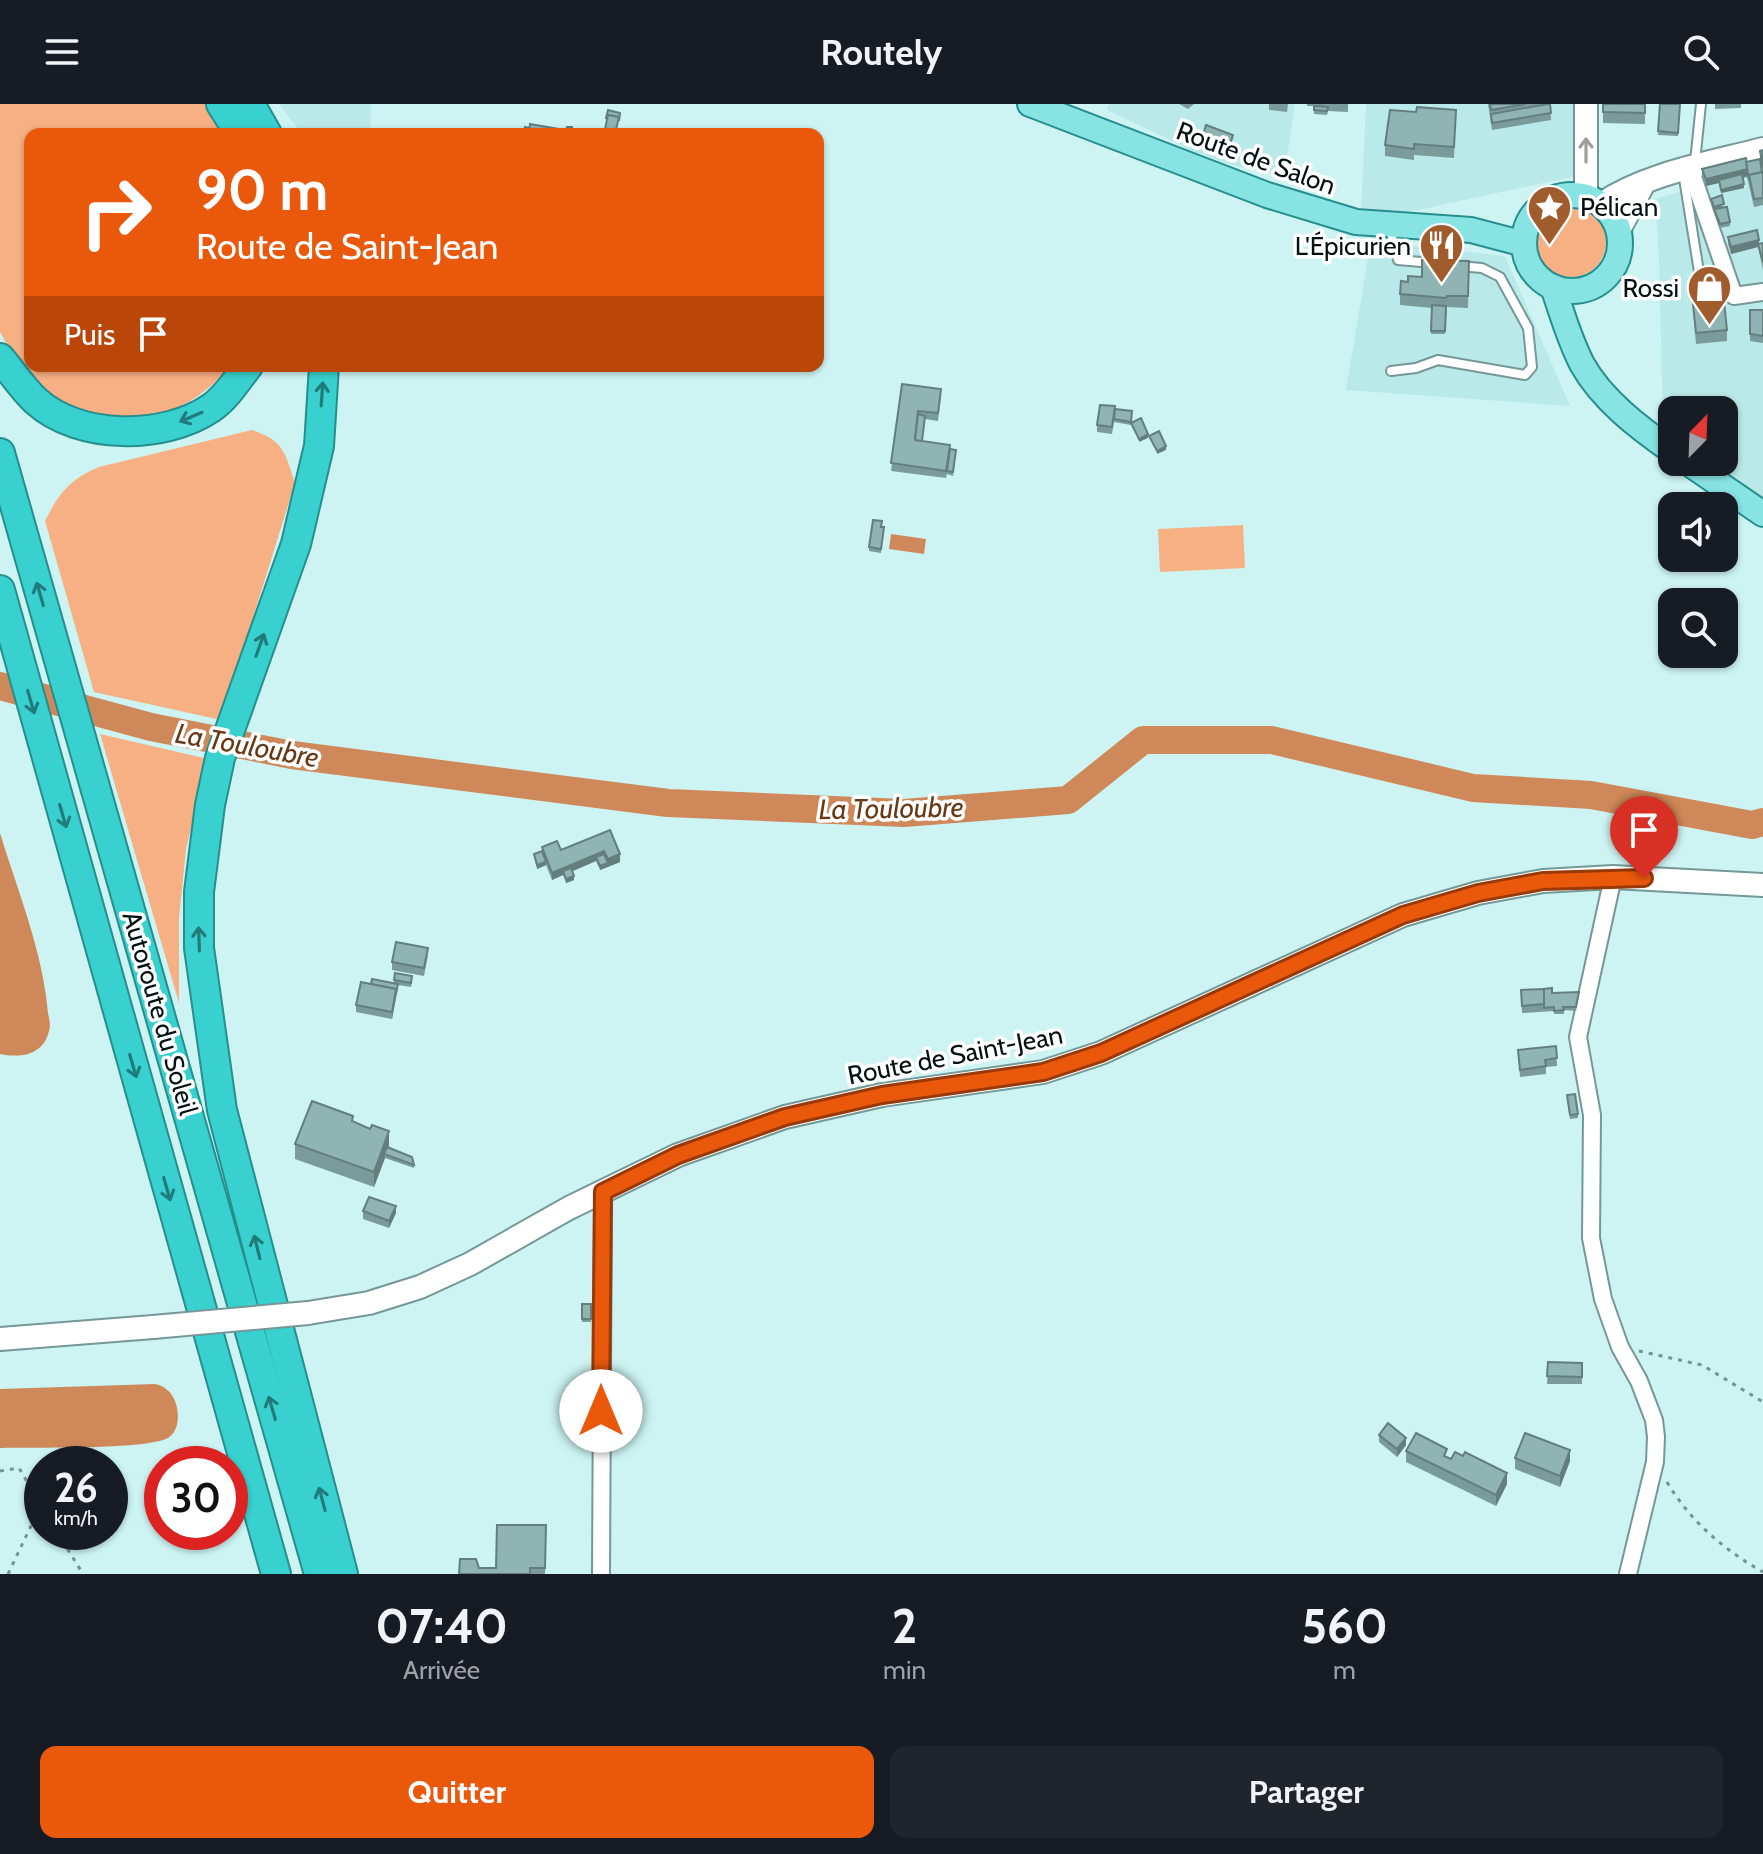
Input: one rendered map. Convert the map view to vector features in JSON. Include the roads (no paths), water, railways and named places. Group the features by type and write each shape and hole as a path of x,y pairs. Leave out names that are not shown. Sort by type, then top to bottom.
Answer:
{"highway":[{"path":"221,104 236,128"},
{"path":"250,104 264,128"},
{"path":"0,358 37,402 84,428 130,432 168,426 211,408 243,372"},
{"path":"324,372 319,446 296,544 220,758 210,805 199,892 199,948 222,1110 343,1574"},
{"name":"Autoroute du Soleil","path":"0,453 319,1574"},
{"name":"Autoroute du Soleil","path":"0,590 276,1574"},
{"path":"0,617 20,663"}],"main road":[{"name":"Route de Salon","path":"1030,104 1267,195 1356,222 1471,230 1524,244"},
{"path":"1571,194 1594,200 1612,216 1619,230 1617,261 1608,275 1596,285 1581,290 1553,287 1532,270 1524,244 1531,218 1541,206 1555,197 1571,194"},
{"name":"Route de Salon","path":"1471,230 1531,218"},
{"path":"1553,287 1568,333 1583,365 1604,394 1658,442"},
{"path":"1568,333 1581,290"},
{"path":"1707,476 1763,514"}],"street":[{"path":"1586,104 1594,200 1689,168 1763,149"},
{"path":"1689,168 1734,296 1763,292"},
{"path":"1619,230 1644,183"},
{"path":"1613,877 1578,1037 1592,1115 1591,1238 1603,1299 1620,1347 1639,1381 1654,1420 1657,1450 1628,1574"},
{"name":"Route de Saint-Jean","path":"0,1339 308,1313 369,1303 420,1287 470,1264 678,1155 785,1117 882,1095 1043,1072 1101,1053 1403,915 1478,893 1543,881 1613,877 1763,885"},
{"path":"601,1574 603,1192"}],"lane":[{"path":"1700,278 1689,168 1701,104"},
{"path":"1389,225 1398,260 1440,264"},
{"path":"1391,371 1416,368 1438,360 1525,375 1532,367 1528,328 1500,277 1482,268 1454,265"}],"waterway":[{"name":"La Touloubre","path":"0,686 151,727 292,755 668,803 904,813 1068,800 1143,740 1272,740 1473,788 1591,795 1752,825 1763,822"}],"place":[{"name":"Pélican","path":"1549,246"},
{"name":"L'Épicurien","path":"1442,285"},
{"name":"Rossi","path":"1710,327"}]}
